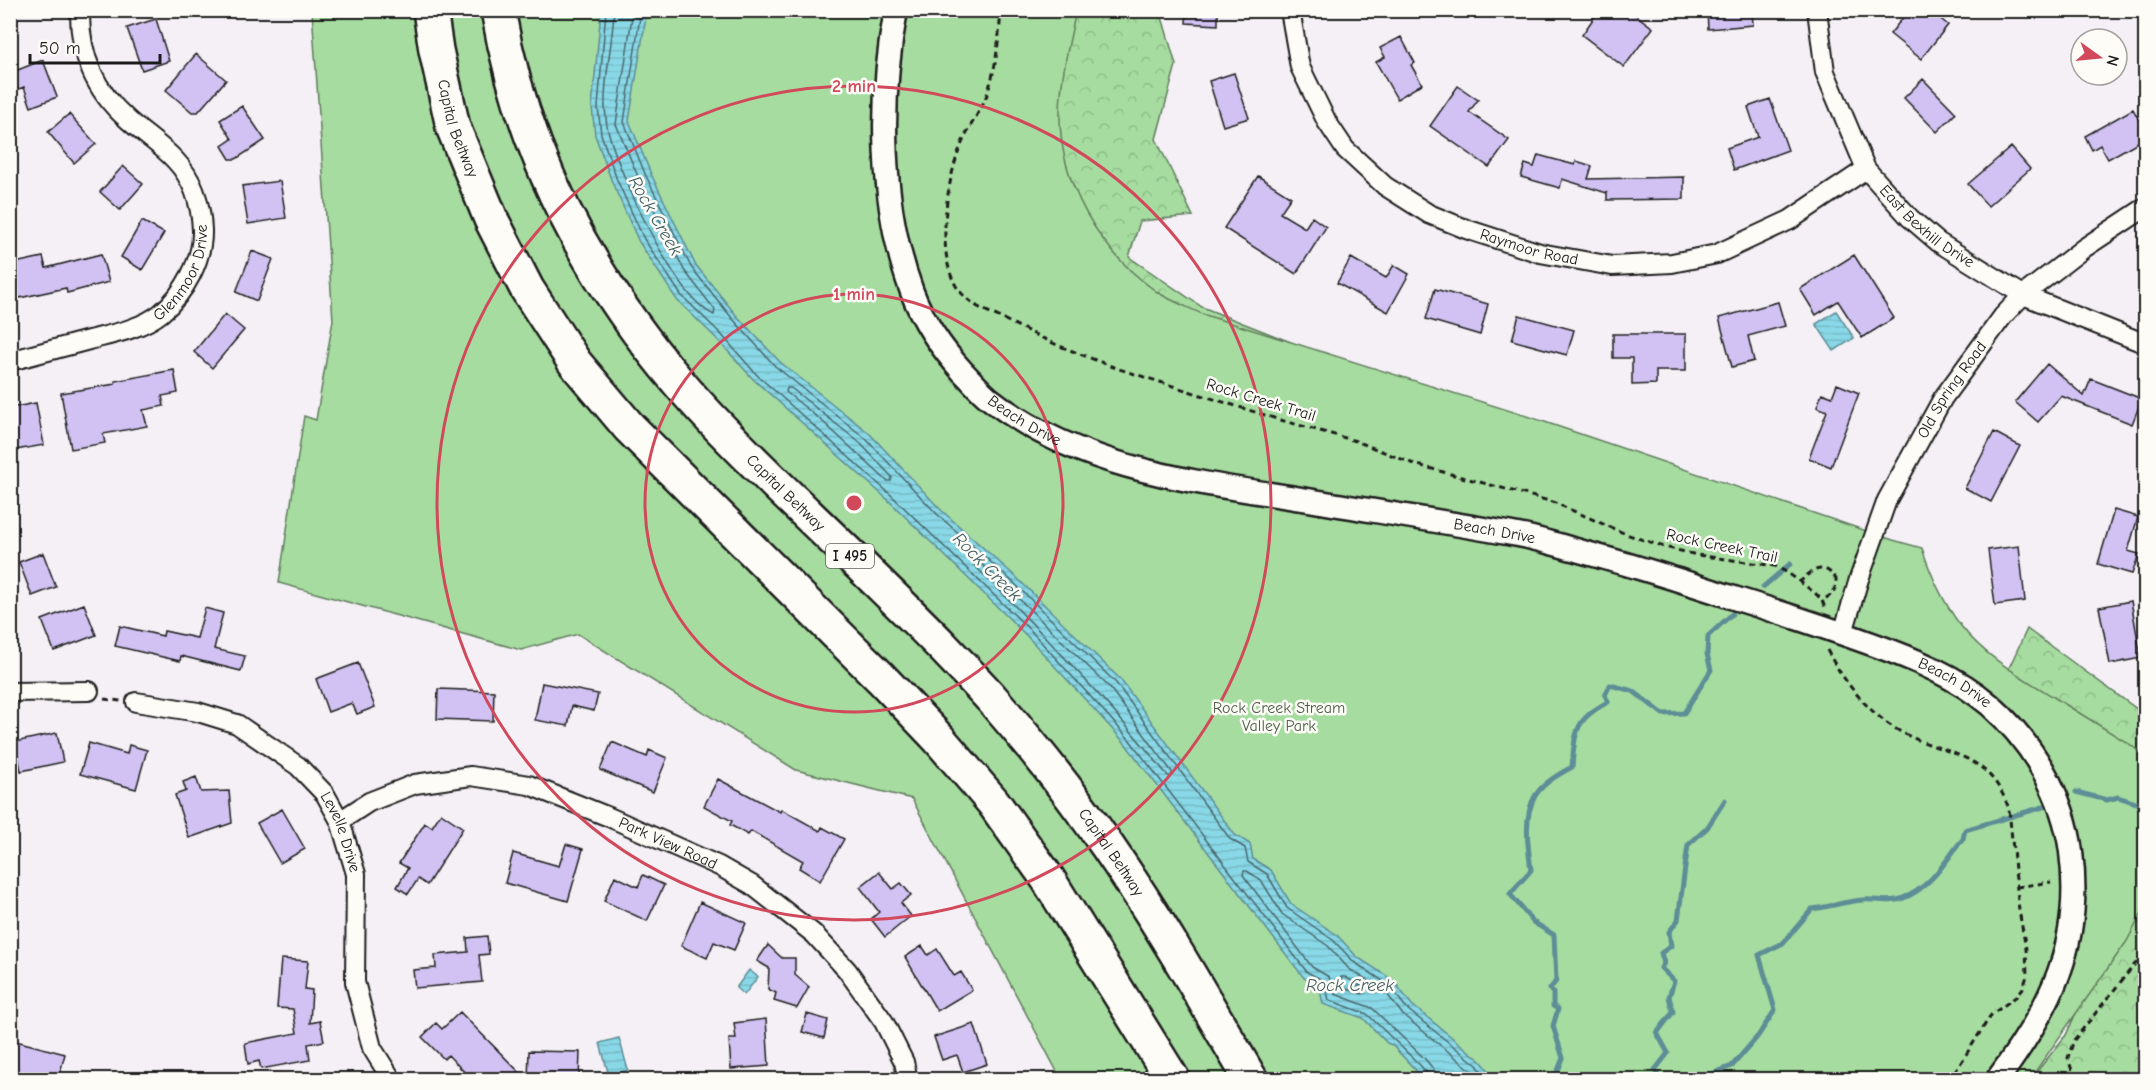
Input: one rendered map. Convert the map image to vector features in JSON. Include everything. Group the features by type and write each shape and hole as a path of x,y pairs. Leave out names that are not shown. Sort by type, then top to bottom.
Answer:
{"highway":[{"name":"Capital Beltway","path":"430,10 436,50 453,126 491,219 527,289 575,363 629,427 881,678 939,739 993,802 1048,879 1173,1080"},
{"name":"Capital Beltway","path":"498,10 522,112 556,197 588,257 634,327 680,385 744,452 983,689 1053,770 1115,858 1173,948 1251,1080"}],"street":[{"name":"Glenmoor Drive","path":"10,361 132,328 161,313 189,281 202,244 202,217 195,190 176,160 125,118 103,94 87,63 80,27 80,10"},
{"name":"Beach Drive","path":"896,10 890,43 885,141 890,200 899,248 913,295 933,333 955,363 985,396 1028,426 1073,449 1164,476 1525,536 1634,566 1835,639 1938,670 1989,705 2034,755 2059,805 2068,831 2074,890 2073,920 2067,952 2056,982 2042,1012 1997,1080"},
{"name":"Raymoor Road","path":"1290,10 1300,67 1327,122 1345,149 1385,186 1429,214 1466,229 1540,253 1612,267 1672,263 1717,254 1790,220 1866,169"},
{"name":"East Bexhill Drive","path":"1817,10 1825,72 1866,169 1910,218 1938,242 2023,295 2145,344"},
{"name":"Old Spring Road","path":"1835,639 1887,500 1943,398 2003,316 2023,295 2084,248 2145,207"},
{"path":"10,692 89,691"},
{"name":"Levelle Drive","path":"136,702 198,712 237,724 298,766 325,794 340,821 356,874 355,982 372,1048 392,1080"},
{"name":"Park View Road","path":"340,821 369,802 415,784 471,776 530,784 719,866 752,885 814,934 847,970 884,1022 904,1062 908,1080"}],"path":[{"name":"Rock Creek Trail","path":"1001,10 994,70 982,108 958,154 947,210 946,253 949,268 960,293 978,307 1057,345 1116,368 1277,419 1356,441 1414,464 1553,502 1626,534 1664,547 1706,557 1775,566 1788,573 1822,600"},
{"path":"1799,582 1807,574 1816,570 1824,568 1831,571 1836,579 1834,592 1822,600 1825,616"},
{"path":"1835,639 1832,659 1872,711 1900,731 1966,758 1984,768 1994,778 2009,809 2026,949 2026,976 2023,988 2017,996 1991,1015 1950,1080"},
{"path":"89,691 106,700 136,702"},
{"path":"2017,887 2051,882"},
{"path":"2074,1080 2068,1058 2074,1040 2135,964 2145,958"}],"green space":[{"name":"Rock Creek Stream Valley Park","path":"312,11 1076,11 1066,60 1060,110 1061,137 1066,163 1086,213 1100,235 1136,275 1162,295 1202,314 1536,419 1922,548 1943,598 1970,637 2015,673 2131,745 2145,757 2144,909 2127,941 2030,1079 1061,1079 912,799 796,770 578,634 521,650 279,583 304,416 316,420 333,320"},
{"path":"1020,11 1153,11 1162,17 1176,65 1156,139 1193,216 1140,221 1129,257 1202,307 1387,380 1231,390 983,126"},
{"path":"2027,629 2145,715 2145,1079 2031,1079 2066,1035 2103,953 2002,683"}],"water":[{"name":"Rock Creek","path":"601,11 647,11 629,121 651,174 695,264 736,315 780,362 869,433 941,510 1017,578 1120,679 1235,835 1250,844 1253,859 1271,870 1291,904 1337,935 1357,957 1393,980 1412,1005 1481,1061 1496,1079 1424,1079 1363,1018 1323,1004 1319,985 1304,978 1124,742 1027,636 887,499 753,379 677,300 639,242 612,182 595,135 592,107"},
{"path":"1836,311 1854,338 1834,351 1816,324"},
{"path":"749,970 758,977 744,995 736,988"},
{"path":"619,1038 628,1070 609,1076 600,1043"}],"building":[{"path":"1187,10 1218,10 1218,25 1186,23"},
{"path":"1599,10 1629,10 1653,28 1624,67 1582,35"},
{"path":"1707,10 1752,10 1753,25 1708,29"},
{"path":"1909,10 1930,10 1948,25 1921,59 1890,34"},
{"path":"156,19 169,61 142,70 127,28"},
{"path":"1401,37 1415,63 1411,65 1422,84 1397,99 1376,62 1385,57 1380,48"},
{"path":"196,54 226,80 198,112 192,112 166,90"},
{"path":"43,60 57,97 31,107 24,87 14,91 10,83 10,73"},
{"path":"1234,73 1249,118 1223,126 1209,81"},
{"path":"1923,79 1956,113 1937,132 1904,98"},
{"path":"1458,86 1478,100 1469,112 1509,140 1489,167 1430,126"},
{"path":"1770,99 1788,150 1734,170 1727,148 1758,137 1748,107"},
{"path":"242,106 265,140 236,159 230,159 222,146 232,139 220,120"},
{"path":"2133,109 2145,131 2145,138 2108,159 2100,145 2092,150 2085,136"},
{"path":"69,114 96,144 74,163 48,132"},
{"path":"2011,147 2030,169 1988,206 1968,184"},
{"path":"1538,155 1575,165 1576,161 1592,166 1588,179 1684,177 1684,199 1607,200 1607,193 1562,179 1560,188 1521,177 1525,164 1534,167"},
{"path":"123,166 143,184 120,210 100,192"},
{"path":"1258,176 1291,197 1280,213 1305,228 1312,217 1326,227 1296,274 1224,228"},
{"path":"280,181 286,218 248,224 242,186"},
{"path":"142,221 164,233 142,270 121,257"},
{"path":"252,251 273,259 257,301 236,292"},
{"path":"101,254 109,282 67,293 66,288 10,300 10,264 43,257 46,268"},
{"path":"1854,255 1894,318 1862,338 1838,301 1816,315 1800,289"},
{"path":"1351,258 1386,278 1394,265 1409,274 1388,312 1337,283"},
{"path":"1435,289 1488,304 1480,335 1426,319"},
{"path":"1778,302 1785,326 1748,336 1754,361 1732,367 1719,318"},
{"path":"225,314 244,330 212,368 194,352"},
{"path":"1519,315 1574,330 1567,355 1512,340"},
{"path":"1613,334 1686,334 1686,371 1656,371 1656,384 1632,385 1632,358 1613,358"},
{"path":"2047,364 2084,396 2091,379 2142,399 2132,424 2061,396 2038,422 2015,402"},
{"path":"174,370 178,393 162,396 164,406 143,410 147,426 103,434 105,443 71,449 61,393 115,384 115,381"},
{"path":"1837,384 1859,393 1831,467 1809,458 1827,411 1817,407 1822,393 1832,397"},
{"path":"36,403 44,445 10,451 10,408"},
{"path":"1994,432 2020,446 1991,502 1965,488"},
{"path":"2114,510 2138,517 2128,551 2139,554 2132,574 2098,564"},
{"path":"2019,546 2025,601 1995,605 1988,550"},
{"path":"43,553 56,587 32,596 19,562"},
{"path":"2131,601 2141,658 2110,664 2099,607"},
{"path":"84,604 96,635 54,651 42,620"},
{"path":"205,608 223,613 214,649 245,656 241,671 181,656 180,661 115,646 120,626 163,636 164,631 197,638"},
{"path":"358,663 375,707 357,714 352,703 328,712 316,679"},
{"path":"542,683 598,694 594,711 572,706 568,726 535,720"},
{"path":"438,689 494,691 493,721 437,719"},
{"path":"57,733 63,762 21,771 15,742"},
{"path":"612,742 647,757 649,750 667,758 653,792 600,770"},
{"path":"89,743 127,754 129,745 147,750 136,789 80,774"},
{"path":"196,777 201,792 229,791 232,823 189,838 175,795 186,791 183,782"},
{"path":"718,779 780,812 781,809 820,831 822,827 844,839 820,881 799,868 803,861 751,831 748,835 730,825 732,821 704,806"},
{"path":"282,809 305,849 280,863 257,823"},
{"path":"441,813 463,828 427,885 418,879 408,894 397,887 408,868 399,863 425,823 432,827"},
{"path":"566,844 583,849 568,901 505,883 513,853 559,866"},
{"path":"879,872 893,889 901,883 911,895 901,903 911,916 885,937 871,919 879,912 860,887"},
{"path":"643,875 664,885 647,921 604,901 615,876 638,887"},
{"path":"700,902 746,923 734,950 714,942 707,958 681,946"},
{"path":"487,936 489,954 479,955 482,982 415,988 413,970 436,968 435,955 468,952 467,938"},
{"path":"768,945 782,958 795,958 795,975 809,987 797,1008 774,1001 776,993 768,989 769,968 757,961"},
{"path":"922,946 928,955 937,949 954,976 961,972 972,990 937,1011 905,957"},
{"path":"281,959 308,961 305,989 312,990 310,1023 320,1021 324,1041 308,1044 310,1060 261,1069 259,1061 248,1064 245,1043 297,1033 293,1009 277,1008"},
{"path":"460,1012 527,1080 472,1080 448,1055 444,1059 422,1037 436,1023 442,1029"},
{"path":"807,1014 828,1020 824,1038 802,1032"},
{"path":"766,1019 769,1066 731,1069 729,1039 736,1039 734,1023"},
{"path":"974,1024 987,1064 963,1072 957,1055 942,1060 934,1037"},
{"path":"16,1041 65,1054 58,1080 10,1080 10,1061"},
{"path":"529,1051 580,1052 579,1080 528,1080"}],"waterway":[{"path":"1763,587 1790,564"},
{"path":"1560,1080 1557,1073 1563,1058 1553,1026 1558,1009 1553,1006 1553,993 1550,989 1556,981 1554,935 1533,922 1510,894 1531,870 1527,832 1531,804 1542,787 1572,767 1574,744 1579,727 1589,714 1608,702 1605,695 1610,685 1633,691 1663,714 1684,713 1711,670 1707,654 1708,636 1732,614"},
{"path":"2076,792 2107,800 2118,797 2142,805 2146,803"},
{"path":"1660,1080 1655,1070 1668,1053 1657,1033 1673,1012 1669,997 1674,981 1661,968 1664,963 1661,953 1671,946 1669,932 1678,920 1688,845 1707,828 1725,800"},
{"path":"1695,1080 1732,1066 1758,1036 1775,1010 1759,955 1783,943 1812,909 1857,901 1901,899 1926,884 1940,869 1963,839 1965,830 2043,807"}]}
